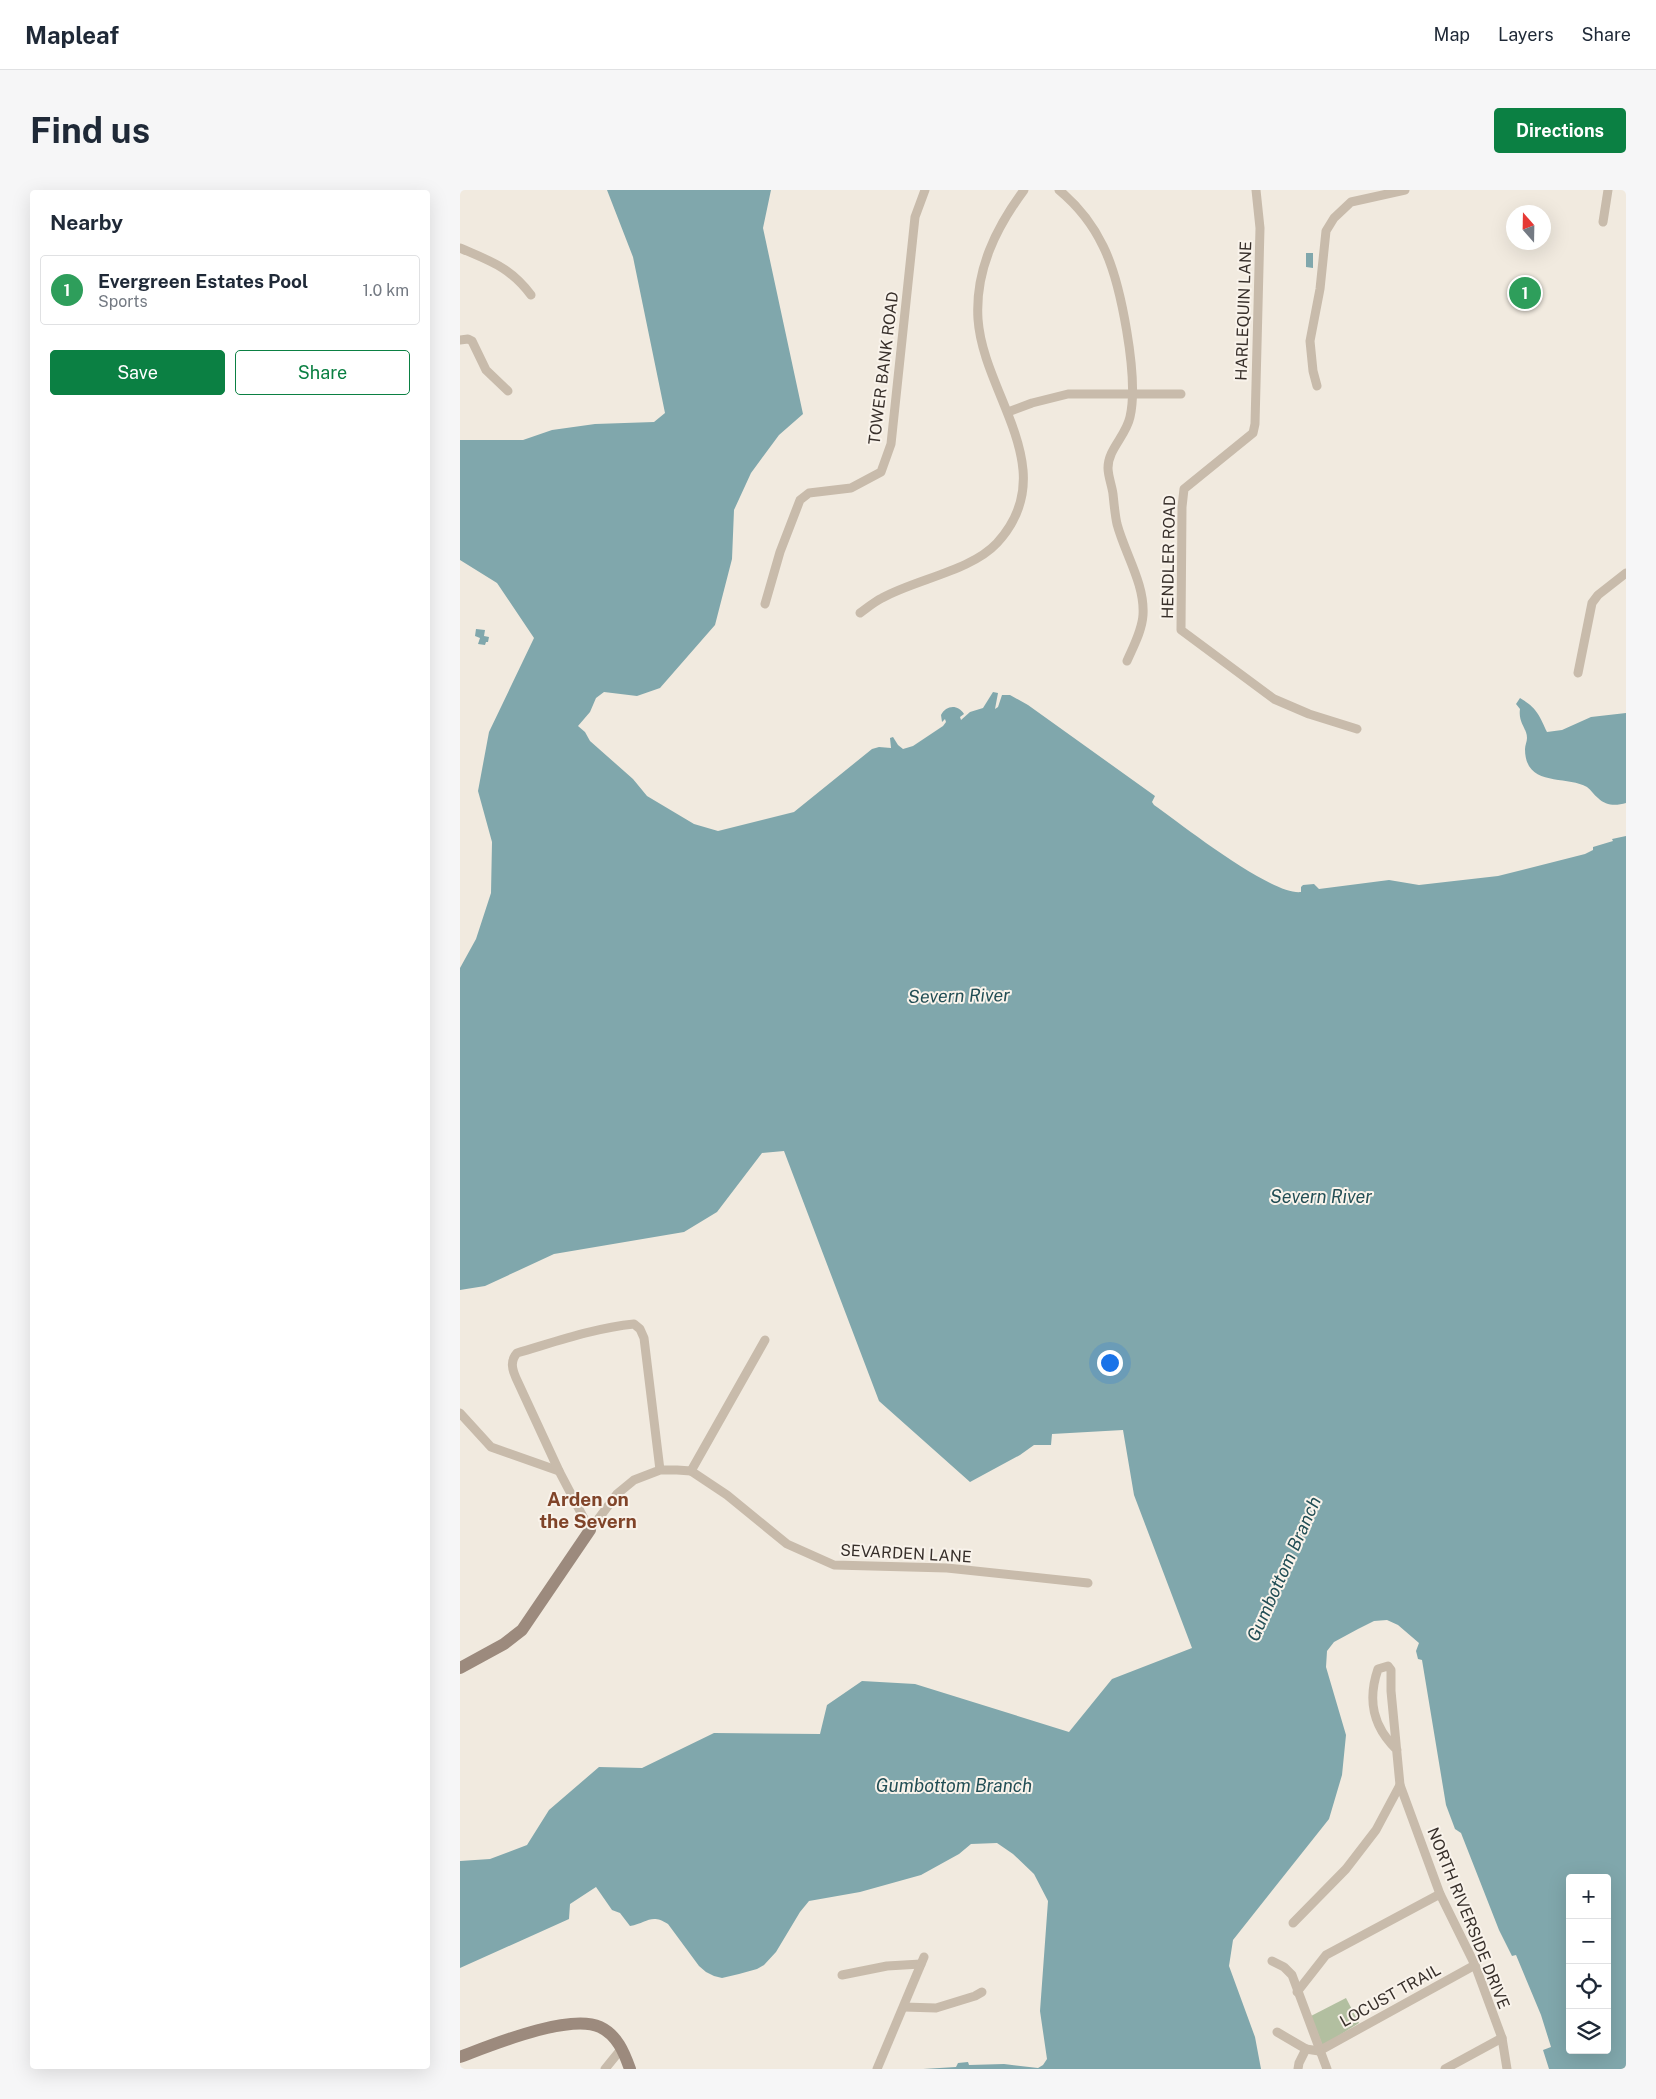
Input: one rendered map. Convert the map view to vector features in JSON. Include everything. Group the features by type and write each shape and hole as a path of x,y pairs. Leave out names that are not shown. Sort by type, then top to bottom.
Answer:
{"street":[{"name":"TOWER BANK ROAD","path":"765,604 780,552 800,500 809,493 851,488 881,472 889,451 892,435 915,217 925,190"},
{"path":"860,613 882,598 977,559 997,543 1009,526 1024,488 1019,442 993,380 982,346 978,320 978,295 981,274 991,245 1000,226 1024,190"},
{"path":"1059,190 1071,200 1090,225 1109,261 1131,363 1133,393 1130,417 1122,436 1111,453 1108,469 1117,524 1143,600 1143,617 1136,641 1127,661"},
{"name":"HARLEQUIN LANE","path":"1253,433 1255,424 1260,244 1256,190"},
{"path":"1317,386 1313,371 1310,340 1320,289 1326,231 1334,218 1351,202 1405,190"},
{"path":"1603,222 1608,190"},
{"path":"460,248 498,264 513,274 531,295"},
{"path":"460,340 468,339 472,341 486,370 508,391"},
{"path":"1008,412 1032,403 1068,394 1181,394"},
{"name":"HENDLER ROAD","path":"1253,433 1184,489 1182,507 1182,630 1274,699 1309,714 1357,729"},
{"path":"1578,673 1592,603 1598,595 1626,573"},
{"path":"590,1530 559,1471 516,1378 512,1366 513,1358 517,1353 615,1326 634,1324 644,1338 660,1470"},
{"path":"460,1668 504,1644 522,1630 590,1530 624,1487 634,1480 660,1470 691,1471 765,1340"},
{"path":"460,1413 490,1447 559,1471"},
{"name":"SEVARDEN LANE","path":"691,1471 727,1495 787,1544 834,1565 948,1568 1088,1583"},
{"name":"NORTH RIVERSIDE DRIVE","path":"1397,1750 1384,1738 1372,1705 1372,1686 1378,1669 1388,1666 1391,1670 1400,1785 1440,1894 1475,1965 1502,2038 1507,2069"},
{"path":"1293,1923 1346,1869 1376,1830 1400,1785"},
{"path":"1297,1992 1326,1955 1440,1894"},
{"path":"842,1975 923,1961 877,2069"},
{"path":"1272,1961 1284,1967 1292,1975 1327,2069"},
{"name":"LOCUST TRAIL","path":"1319,2051 1475,1965"},
{"path":"904,2006 936,2008 982,1992"},
{"path":"460,2056 538,2031 577,2022 600,2027 611,2035 622,2048 630,2069"},
{"path":"1277,2032 1306,2049 1319,2051"},
{"path":"1445,2069 1502,2038"},
{"path":"605,2069 622,2048"},
{"path":"1298,2069 1306,2049"}],"green space":[{"path":"1346,1998 1359,2023 1324,2045 1311,2016"}],"water":[{"name":"Severn River","path":"607,190 771,190 763,228 803,414 779,435 751,473 734,510 732,559 715,625 660,688 637,696 604,692 596,698 590,712 578,726 585,732 590,741 633,779 647,796 694,824 718,831 794,812 872,749 879,747 891,748 890,738 893,737 903,749 913,746 943,726 946,722 945,719 942,722 941,715 946,709 955,707 959,709 964,714 960,717 961,720 970,712 983,708 993,692 998,693 995,709 998,707 1002,695 1010,695 1028,705 1155,796 1152,802 1154,805 1205,842 1249,871 1287,890 1301,892 1303,885 1314,884 1319,889 1389,880 1419,885 1498,876 1585,854 1593,850 1593,847 1613,841 1612,839 1626,836 1626,2069 1549,2069 1543,2050 1551,2047 1541,2015 1516,1955 1512,1956 1499,1930 1461,1833 1455,1829 1446,1805 1422,1660 1418,1659 1416,1651 1419,1643 1398,1625 1387,1620 1374,1621 1358,1629 1334,1642 1327,1651 1326,1667 1346,1735 1342,1775 1329,1819 1233,1940 1229,1966 1255,2037 1261,2069 923,2069 956,2067 958,2063 968,2062 969,2065 1004,2064 1038,2068 1047,2059 1040,2011 1048,1901 1034,1874 1013,1854 997,1843 971,1844 959,1854 921,1875 860,1892 809,1901 800,1912 776,1952 764,1965 757,1969 722,1978 706,1972 699,1966 668,1924 653,1919 630,1926 620,1913 612,1910 596,1887 570,1904 569,1919 460,1968 460,1861 490,1859 527,1845 549,1810 599,1767 642,1768 714,1733 820,1734 827,1705 862,1681 915,1684 1069,1732 1112,1679 1192,1648 1134,1495 1123,1430 1052,1434 1051,1445 1034,1445 1020,1455 970,1482 879,1401 784,1151 762,1153 717,1212 684,1232 554,1254 485,1286 460,1290 460,968 476,939 491,893 492,842 478,791 489,732 534,638 497,583 460,560 460,440 523,440 552,430 595,424 654,422 665,413 633,257"},
{"path":"1306,253 1313,253 1313,268 1306,267"},
{"path":"1519,279 1524,280 1525,287 1538,287 1538,300 1535,298 1515,298 1512,300 1512,287 1518,287"},
{"path":"476,629 485,630 484,636 489,637 485,645 478,644 480,638 475,636"},
{"path":"1520,698 1537,712 1547,732 1562,730 1591,717 1626,713 1626,803 1608,804 1601,801 1587,787 1548,778 1532,770 1527,761 1525,749 1527,734 1520,718 1520,709 1516,704"}],"place":[{"name":"Evergreen Estates Pool","path":"1525,293"}],"district":[{"name":"Arden on the Severn","path":"588,1510"}],"water label":[{"name":"Gumbottom Branch","path":"1284,1569"},
{"name":"Gumbottom Branch","path":"954,1786"}]}
